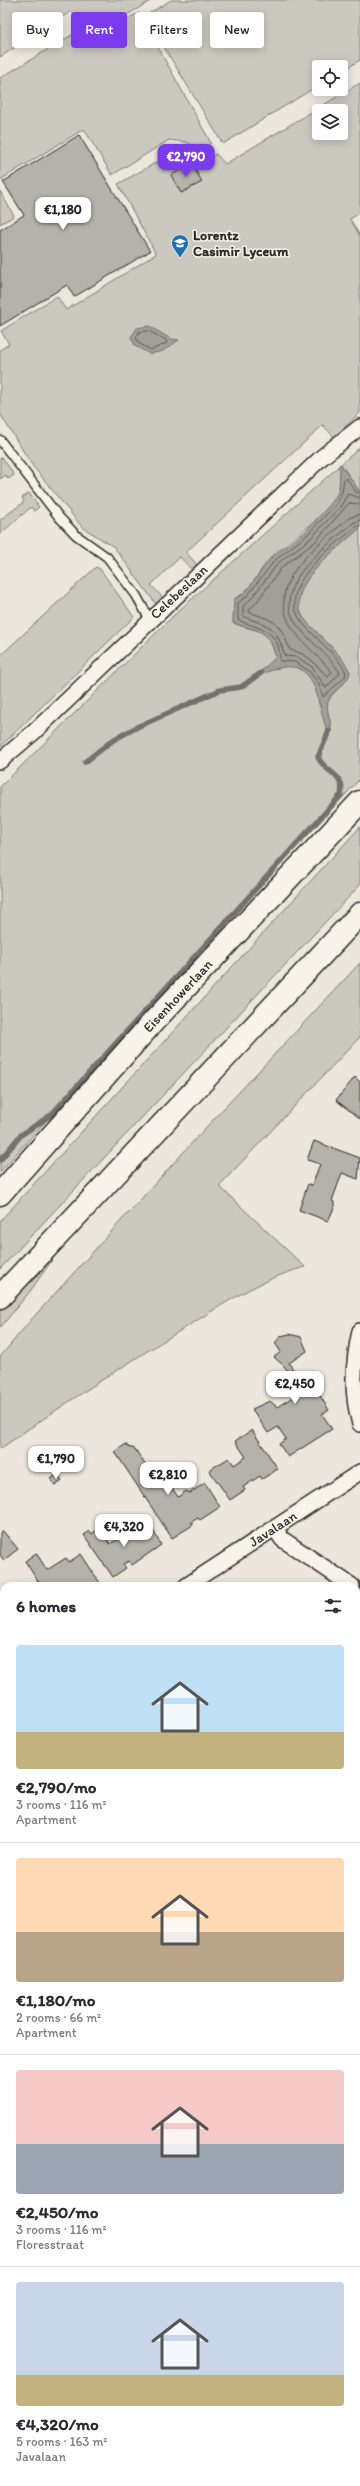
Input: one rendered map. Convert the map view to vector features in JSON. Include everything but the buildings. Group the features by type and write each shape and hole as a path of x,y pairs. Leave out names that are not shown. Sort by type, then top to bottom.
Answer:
{"main road":[{"name":"Eisenhowerlaan","path":"0,1194 153,1022 360,802"},
{"path":"0,1297 360,914"}],"street":[{"name":"Celebeslaan","path":"0,761 31,735 322,457 360,427"},
{"path":"360,1331 354,1358 353,1400 360,1424"},
{"name":"Javalaan","path":"192,1582 360,1472"},
{"path":"275,1528 282,1539 346,1582"}],"lane":[{"path":"0,440 60,517 76,535 107,557 136,596 150,620"}],"shaded area":[{"path":"0,0 152,0 127,15 127,12 72,11 63,17 63,12 12,12 12,48 14,48 0,57"},
{"path":"171,0 360,0 360,60 348,68 348,60 312,60 312,89 223,144 164,48 202,48 202,12 152,12"},
{"path":"135,15 135,48 158,48 211,143 203,151 186,142 169,140 112,175 84,129 0,180 0,78 50,48 63,48 63,40 71,36 71,48 127,48 127,19"},
{"path":"360,83 360,213 350,219 360,236 360,413 334,437 323,425 186,552 197,565 192,570 180,557 151,585 163,598 156,604 114,547 82,527 32,465 0,414 0,350 9,344 1,331 57,296 66,310 156,254 118,184 173,153 197,164 216,154 225,164 312,112 312,140 348,140 348,104 325,104 338,96 348,96 348,90"},
{"path":"0,191 14,216 0,224"},
{"path":"360,447 360,492 341,464"},
{"path":"2,457 14,475 8,479 6,475 0,479 0,459"},
{"path":"341,464 339,489 334,500 318,518 272,556 251,585 241,595 234,599 233,623 261,632 269,640 276,657 261,672 262,674 278,668 292,666 304,672 310,678 316,688 320,707 331,726 327,708 328,701 346,681 350,672 335,651 306,621 299,609 300,596 305,583 315,570 326,558 360,528 360,779 180,972 0,1172 0,787 172,617"},
{"path":"29,493 39,507 34,511 31,507 0,534 0,520 24,502 22,498"},
{"path":"96,567 100,569 134,617 0,747 0,656"},
{"path":"360,827 360,885 0,1269 0,1221"},
{"path":"360,963 360,1037 219,1186 305,1267 272,1278 227,1302 90,1388 0,1449 0,1357 30,1321 211,1122"},
{"path":"68,1237 31,1290 0,1328 0,1309"}],"water":[{"path":"149,326 171,339 179,340 163,351 150,354 135,346 131,337 137,328"},
{"path":"340,464 360,492 360,528 326,558 305,583 300,596 299,609 306,621 335,651 350,672 347,680 331,695 329,699 327,707 331,731 327,731 315,690 310,679 303,671 294,667 280,668 262,674 260,672 276,657 273,647 266,635 261,632 233,623 234,599 244,594 272,557 305,532 333,501 339,491 340,469 338,467"}],"waterway":[{"path":"85,762 113,740 139,726 220,690 241,687 261,673"},
{"path":"0,1160 21,1135 51,1115 341,795 342,788 338,778 321,763 318,757 329,731"}],"place":[{"name":"Lorentz Casimir Lyceum","path":"180,258"}]}
